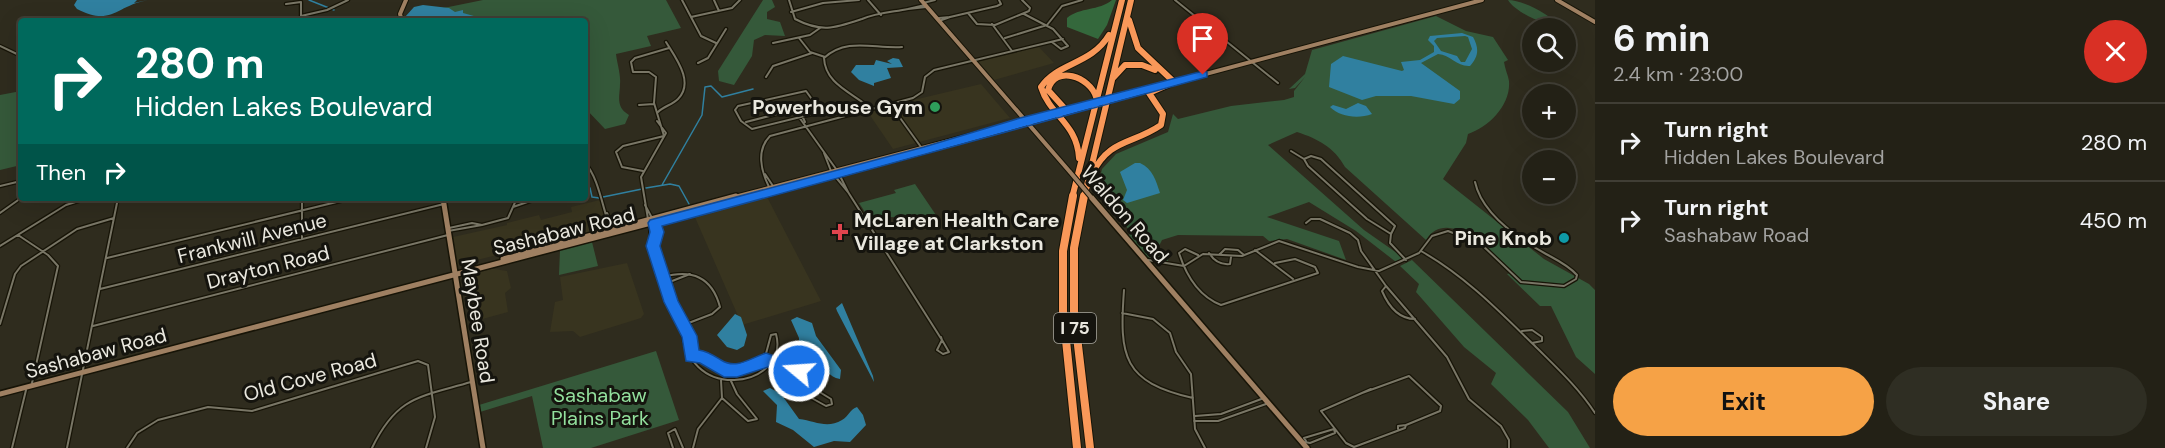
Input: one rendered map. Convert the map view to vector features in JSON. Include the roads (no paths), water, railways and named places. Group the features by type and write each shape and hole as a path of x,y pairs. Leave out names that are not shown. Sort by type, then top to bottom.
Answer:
{"highway":[{"name":"I 75","path":"1077,448 1063,310 1062,275 1067,220 1073,174 1096,99 1122,0"},
{"name":"I 75","path":"1090,448 1073,293 1074,248 1130,3"},
{"path":"1130,3 1129,28 1133,41 1144,56 1172,83"},
{"path":"1073,174 1079,145 1073,130 1043,94 1042,83 1097,53 1107,41 1116,19"},
{"path":"1110,83 1120,68 1136,64 1153,69 1172,83"},
{"path":"1067,111 1048,90 1055,78 1071,76 1086,81 1094,89 1096,99"},
{"path":"1087,184 1099,158 1109,148 1160,126 1163,114 1149,93 1172,83"}],"main road":[{"path":"401,18 406,0"},
{"name":"Sashabaw Road","path":"651,223 688,208 792,184 1482,0"},
{"path":"1557,0 1595,22"},
{"name":"Waldon Road","path":"924,4 1073,174 1266,401 1304,442 1306,448"},
{"name":"Sashabaw Road","path":"900,155 921,147 952,141"},
{"name":"Sashabaw Road","path":"0,394 478,267 534,255 611,229 684,215 736,201 770,188 792,184"},
{"path":"736,201 733,199 738,195"},
{"name":"Maybee Road","path":"444,201 483,448"},
{"path":"684,215 691,211 688,208"},
{"name":"Sashabaw Road","path":"478,267 536,249 634,226"},
{"path":"534,255 531,252 536,249"}],"street":[{"path":"285,4 301,3 301,16 327,10 348,0"},
{"path":"682,0 701,36 716,43"},
{"path":"714,0 719,11"},
{"path":"691,17 736,6 740,0"},
{"path":"789,0 791,12 802,23 820,28 841,27 861,19 908,9 935,0"},
{"path":"791,12 823,3 859,0"},
{"path":"868,0 881,15"},
{"path":"938,20 1000,5 999,0"},
{"path":"968,13 980,26 993,24 1024,14 1030,8 1022,0"},
{"path":"1005,39 1047,25 1062,6 1082,0"},
{"path":"1175,0 1278,83"},
{"path":"1024,14 1047,25 1068,46 1066,48 1057,47 1051,41"},
{"path":"993,24 1012,51"},
{"path":"773,43 816,33 820,28"},
{"path":"698,63 708,58 726,29"},
{"path":"799,38 812,53 825,57"},
{"path":"770,188 761,150 764,141 774,134 920,94 925,77 934,70 1063,39"},
{"path":"658,112 679,98 685,84 683,71 666,42"},
{"path":"869,109 844,91 832,78 824,66 825,57 833,50 855,44 880,48 902,47"},
{"path":"0,46 18,55"},
{"path":"666,51 669,48"},
{"path":"664,136 657,120 658,112 654,104 655,76 646,72 633,72 631,62 635,58 666,51 672,52"},
{"path":"766,77 773,66 812,53"},
{"path":"803,90 808,92 816,104 819,112 754,129 741,120 735,110 737,107 803,90"},
{"path":"639,105 654,104"},
{"path":"746,122 816,104"},
{"path":"890,104 921,147"},
{"path":"799,109 806,124"},
{"path":"794,110 806,124 835,172 941,337 949,350 944,354 937,350 942,341 941,337"},
{"path":"652,238 651,223 641,180 664,136 664,128 657,120"},
{"path":"660,129 664,128"},
{"path":"644,172 622,167 616,152 623,146 664,136"},
{"path":"655,139 660,142"},
{"path":"1291,151 1304,159 1308,166 1367,219 1390,234"},
{"path":"824,153 835,172"},
{"path":"1304,159 1311,156 1321,159 1378,212 1392,221 1395,226 1390,234 1390,243 1408,259"},
{"path":"588,166 594,172 596,188 606,210 611,229"},
{"path":"1145,260 1184,266 1209,253 1231,257 1245,255 1275,241 1285,241 1377,271 1391,268 1408,259 1421,251 1432,236 1448,231 1481,244 1521,282 1564,286 1576,279 1577,275 1573,269 1543,252 1489,210 1477,196 1475,182"},
{"path":"0,186 18,183"},
{"path":"0,213 18,200"},
{"path":"0,246 72,201"},
{"path":"68,448 117,201"},
{"path":"302,201 302,239"},
{"path":"107,258 341,201"},
{"name":"Frankwill Avenue","path":"100,289 444,201"},
{"path":"513,207 516,201"},
{"path":"513,207 530,201"},
{"name":"Drayton Road","path":"93,326 468,225 504,221 511,215 513,207"},
{"path":"0,324 15,274 25,263 81,227 114,218"},
{"path":"1306,224 1311,219 1320,219 1350,233 1358,240 1364,255 1386,286 1448,357 1472,402 1501,426 1509,440 1509,448"},
{"path":"651,223 657,230"},
{"path":"651,223 657,230"},
{"path":"657,230 649,245 667,283 671,302 683,323 690,352 692,356 708,375 721,380 743,378 770,367 779,347 776,334 771,335 768,340 766,359 760,364 733,371 720,369 702,356 692,356"},
{"path":"12,448 58,275 56,261 18,235"},
{"path":"1220,255 1225,249 1238,250 1245,255"},
{"path":"1200,256 1190,250 1181,250 1179,255 1184,266 1208,299 1221,305 1294,279 1316,274 1318,271 1313,265 1295,259 1285,258 1275,263"},
{"path":"1255,250 1294,279"},
{"path":"1421,251 1461,275 1569,377 1595,413"},
{"path":"1209,253 1212,259 1225,265 1230,264 1231,257"},
{"path":"663,277 678,272 707,278 720,307 712,314 683,323"},
{"path":"667,283 690,274"},
{"path":"1386,286 1382,291 1390,306 1405,318 1415,319"},
{"path":"1124,290 1122,313 1126,348 1137,376 1163,392 1193,398"},
{"path":"1122,313 1145,315 1167,328 1176,352 1191,374 1194,421 1198,437 1205,448"},
{"path":"1521,331 1532,330 1542,337 1542,341 1532,343"},
{"path":"766,359 799,371 813,388 831,399 831,404 826,406 808,396 796,381 770,367"},
{"name":"Old Cove Road","path":"127,448 137,433 158,420 208,406 252,411 418,361 428,365 432,394 434,423 426,448"},
{"path":"1334,429 1321,414 1322,409 1409,375 1441,406 1440,411 1406,425 1405,428 1354,447 1334,429 1304,438 1304,442 1310,443 1335,433 1334,429"},
{"path":"693,448 698,429 722,398 721,380"},
{"path":"722,398 727,400 732,409 748,421 757,419 754,412 740,402 730,380"},
{"path":"372,448 384,423 394,412 410,402 472,382"},
{"path":"1194,416 1206,417 1266,401"},
{"path":"1194,421 1218,421 1266,401"},
{"path":"1233,409 1237,414"},
{"path":"673,448 668,433 675,429 683,448"}],"water":[{"path":"77,0 137,0 134,3 148,0 113,14 98,16 77,9 74,5"},
{"path":"423,5 449,8 455,12 463,10 463,13 481,18 406,18 414,7"},
{"path":"1462,33 1473,37 1476,45 1475,59 1470,66 1461,65 1447,56 1438,54 1421,63 1460,91 1460,99 1454,104 1411,96 1376,96 1362,100 1329,87 1331,64 1343,56 1402,71 1404,70 1401,62 1420,60 1434,52 1434,46 1428,40 1430,36","holes":["1468,37 1472,49 1465,62 1461,62 1457,56 1441,51 1434,41 1437,38"]},
{"path":"893,58 899,59 903,67 887,68 891,78 874,83 874,86 859,80 851,72 856,65 874,65 876,60 892,64 887,61"},
{"path":"1358,103 1366,106 1372,114 1350,116 1330,107 1333,105 1346,109"},
{"path":"1135,163 1140,163 1151,172 1160,193 1127,203 1123,200 1127,190 1120,172"},
{"path":"842,303 874,382 837,311 836,308"},
{"path":"735,314 741,317 747,335 744,346 737,350 727,347 717,335"},
{"path":"797,317 812,323 816,336 841,370 840,379 830,374 816,357 799,352 799,338 791,320"},
{"path":"770,388 781,394 799,419 821,424 837,423 857,407 866,425 850,442 834,441 814,447 793,430 776,422 777,405 763,391"}],"waterway":[{"path":"309,0 334,10"},
{"path":"662,185 702,115 705,87 711,86 722,97 753,89"},
{"path":"646,188 670,184 679,186 689,204"},
{"path":"588,186 592,197 599,198"},
{"path":"603,197 642,189"}],"place":[{"name":"Powerhouse Gym","path":"935,107"},
{"name":"McLaren Health Care Village at Clarkston","path":"840,232"},
{"name":"Pine Knob","path":"1564,238"}],"park label":[{"name":"Sashabaw Plains Park","path":"600,406"}]}
